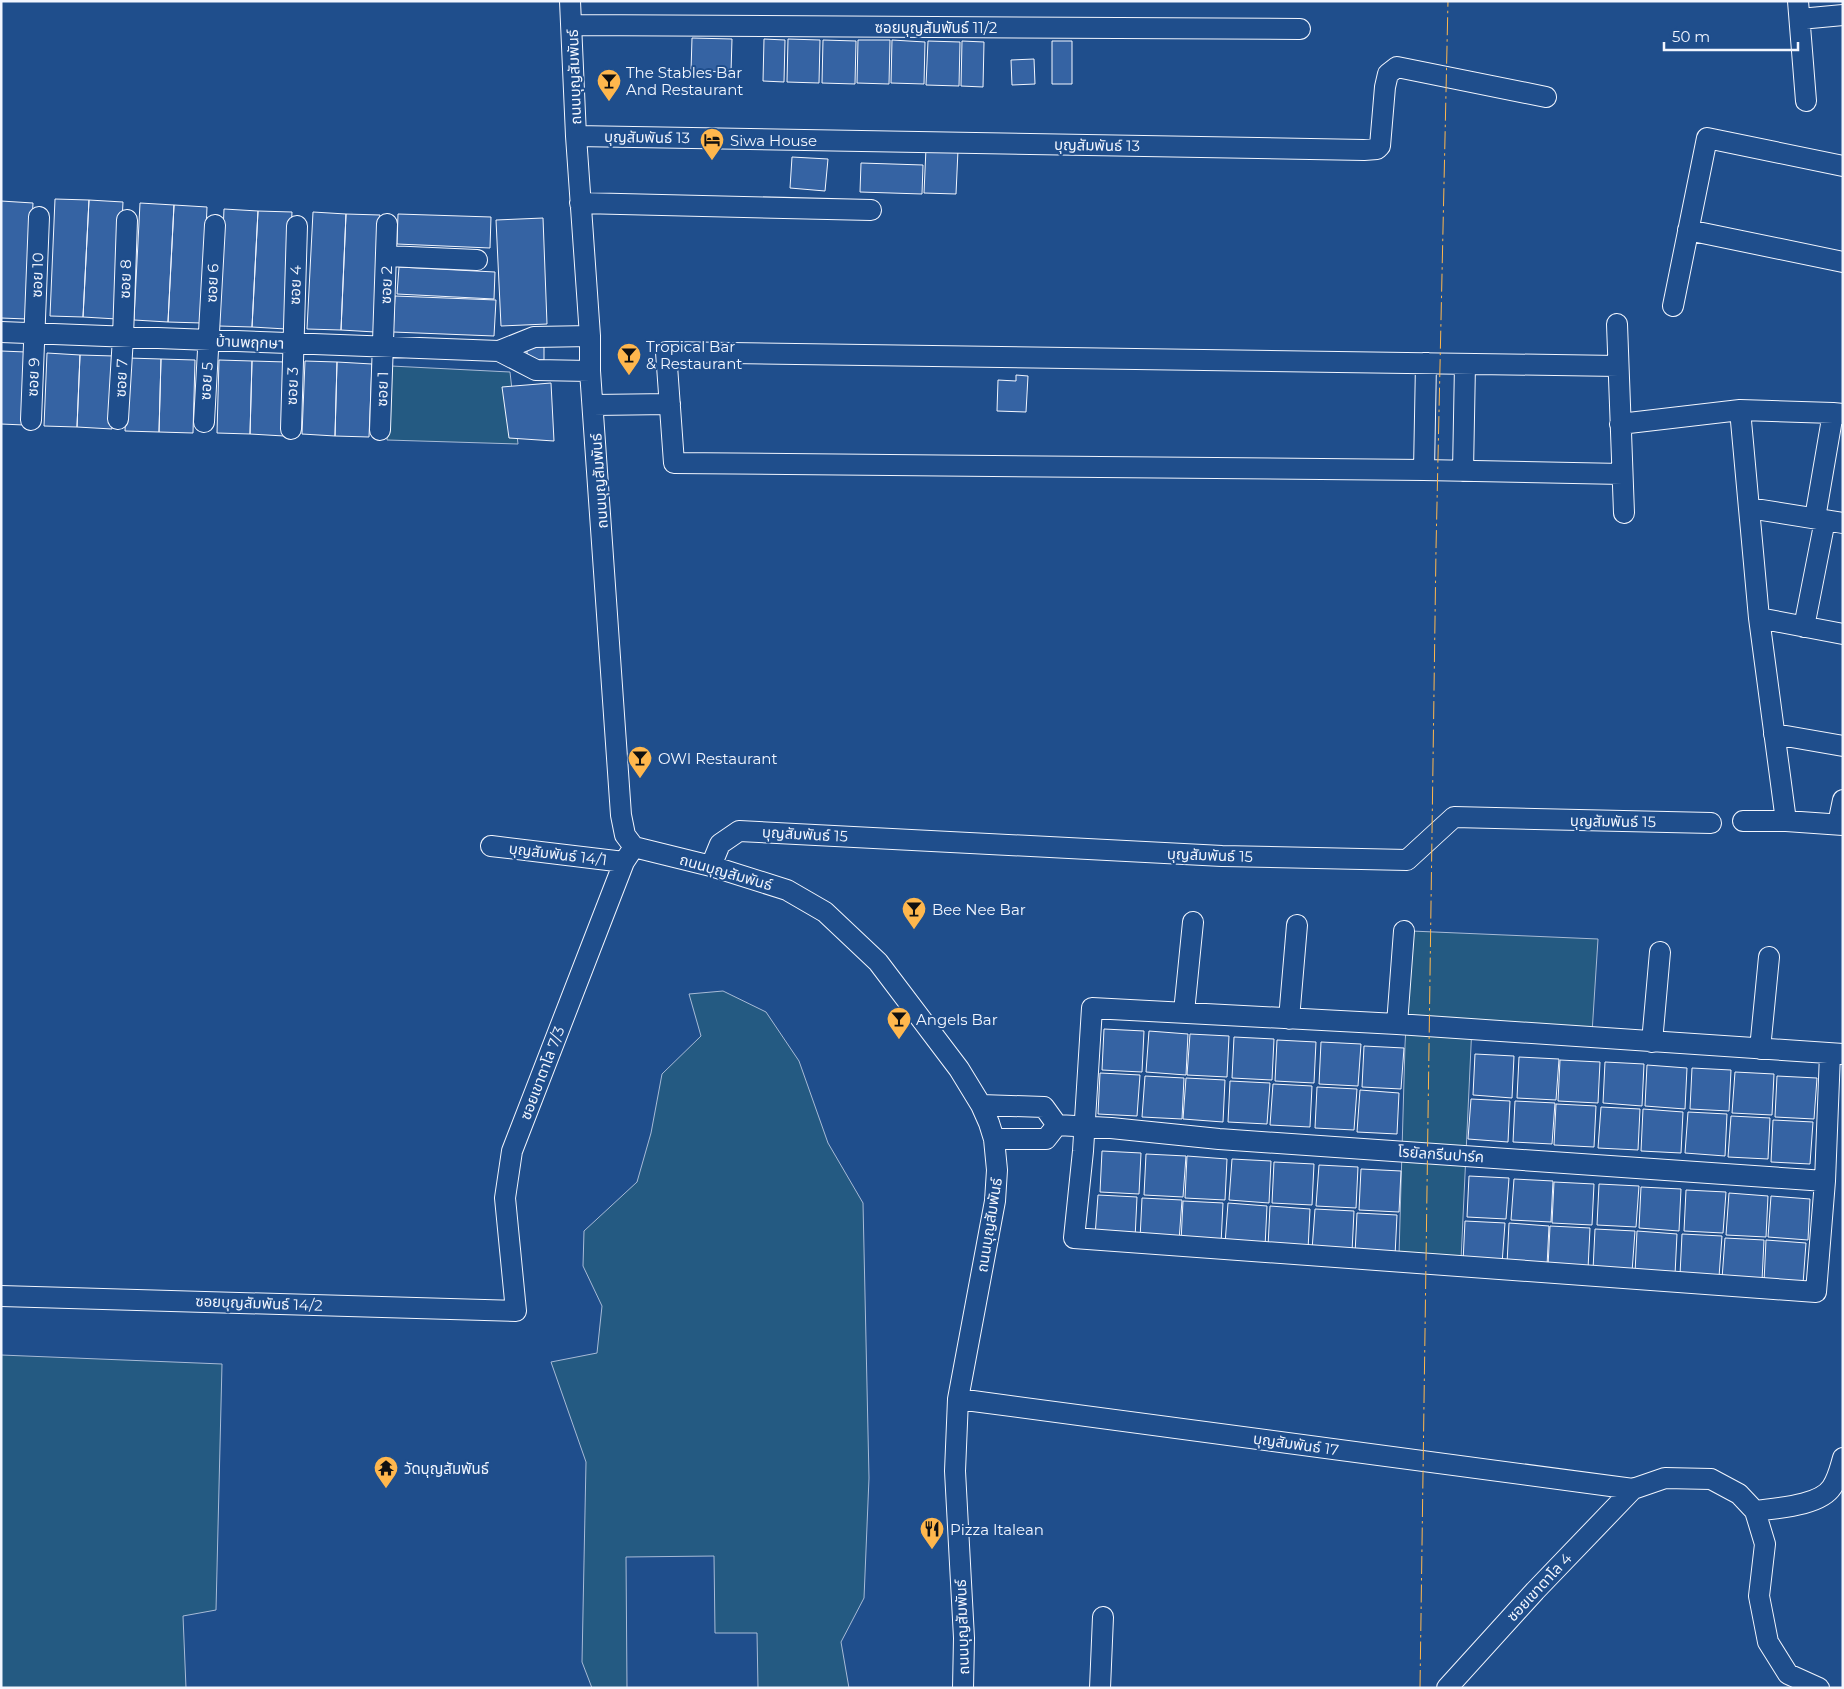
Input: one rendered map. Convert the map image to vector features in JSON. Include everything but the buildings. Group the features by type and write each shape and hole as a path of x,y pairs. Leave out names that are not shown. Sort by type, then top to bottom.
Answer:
{"street":[{"name":"ถนนบุญสัมพันธ์","path":"570,1 576,136 590,336 590,371 621,815 629,854 711,866 787,890 825,912 878,962 959,1068 981,1105 994,1139 997,1170 996,1201 958,1399 955,1471 964,1638 963,1688"},
{"path":"1806,102 1799,10 1843,16"},
{"name":"ซอยบุญสัมพันธ์ 11/2","path":"572,25 1300,29"},
{"name":"บุญสัมพันธ์ 13","path":"576,136 1364,150 1377,149 1380,146 1385,86 1388,74 1397,67 1546,97"},
{"path":"1673,306 1707,138 1843,166"},
{"path":"580,203 871,210"},
{"name":"ซอย 10","path":"35,334 39,216"},
{"name":"ซอย 8","path":"123,337 127,220"},
{"name":"ซอย 2","path":"383,347 388,224"},
{"name":"ซอย 6","path":"209,340 214,225"},
{"name":"ซอย 4","path":"293,344 298,226"},
{"path":"1688,230 1843,262"},
{"path":"387,256 477,260"},
{"path":"1617,324 1624,513"},
{"name":"บ้านพฤกษา","path":"1,332 499,351 534,337 590,336"},
{"name":"ซอย 9","path":"30,420 35,334"},
{"name":"ซอย 7","path":"118,419 123,337"},
{"name":"ซอย 5","path":"204,422 209,340"},
{"name":"ซอย 3","path":"290,429 293,344"},
{"name":"ซอย 1","path":"380,430 383,347"},
{"name":"บ้านพฤกษา","path":"499,351 536,370 590,371"},
{"path":"1618,366 666,352 674,463 1424,470 1622,474"},
{"path":"1424,470 1426,363"},
{"path":"1463,471 1466,364"},
{"path":"593,405 670,404"},
{"path":"1620,424 1740,410 1838,414 1828,520 1804,627"},
{"path":"1740,410 1759,618 1786,820"},
{"path":"1749,508 1828,520"},
{"path":"1759,618 1843,634"},
{"path":"1774,734 1843,746"},
{"path":"1743,821 1786,820 1840,825 1843,800"},
{"name":"บุญสัมพันธ์ 15","path":"711,866 720,844 739,831 1222,856 1407,860 1454,817 1711,823"},
{"name":"บุญสัมพันธ์ 14/1","path":"491,846 629,854"},
{"name":"ซอยเขาตาโล 7/3","path":"516,1311 505,1198 512,1151 629,854"},
{"path":"1184,1012 1193,922"},
{"path":"1288,1019 1297,925"},
{"path":"1397,1024 1404,931"},
{"path":"1652,1042 1660,952"},
{"path":"1760,1049 1769,957"},
{"path":"1092,1008 1184,1012 1397,1024 1836,1054 1816,1292 1074,1238 1092,1008"},
{"path":"981,1105 1044,1106 1057,1125 1046,1139 994,1139"},
{"name":"โรยัลกรีนปาร์ค","path":"1057,1125 1825,1181"},
{"name":"ซอยบุญสัมพันธ์ 14/2","path":"1,1296 516,1311"},
{"name":"บุญสัมพันธ์ 17","path":"958,1399 1633,1489"},
{"path":"1755,1511 1792,1506 1819,1498 1831,1490 1838,1477 1843,1458"},
{"path":"1633,1489 1665,1478 1711,1479 1740,1494 1755,1511 1765,1544 1759,1596 1768,1642 1788,1674 1819,1688"},
{"name":"ซอยเขาตาโล 4","path":"1447,1688 1528,1598 1633,1489"},
{"path":"1100,1688 1103,1617"}],"shaded area":[{"path":"391,366 510,372 518,444 387,440"},
{"path":"1411,931 1598,939 1592,1033 1472,1025 1461,1260 1399,1255 1405,1045"},
{"path":"723,991 766,1012 799,1061 828,1143 863,1203 869,1478 864,1598 841,1642 849,1688 758,1688 757,1633 715,1633 714,1556 626,1557 627,1688 592,1688 582,1662 586,1462 551,1362 597,1353 602,1306 583,1266 584,1231 637,1182 651,1133 662,1074 701,1036 689,994"},
{"path":"1,1355 222,1364 216,1610 183,1616 186,1688 1,1688"}],"power":[{"path":"1420,1688 1436,549 1448,1"}],"place":[{"name":"The Stables Bar And Restaurant","path":"609,102"},
{"name":"Siwa House","path":"712,161"},
{"name":"Tropical Bar & Restaurant","path":"629,376"},
{"name":"OWI Restaurant","path":"640,779"},
{"name":"Bee Nee Bar","path":"914,930"},
{"name":"Angels Bar","path":"899,1040"},
{"name":"วัดบุญสัมพันธ์","path":"386,1489"},
{"name":"Pizza Italean","path":"932,1550"}]}
